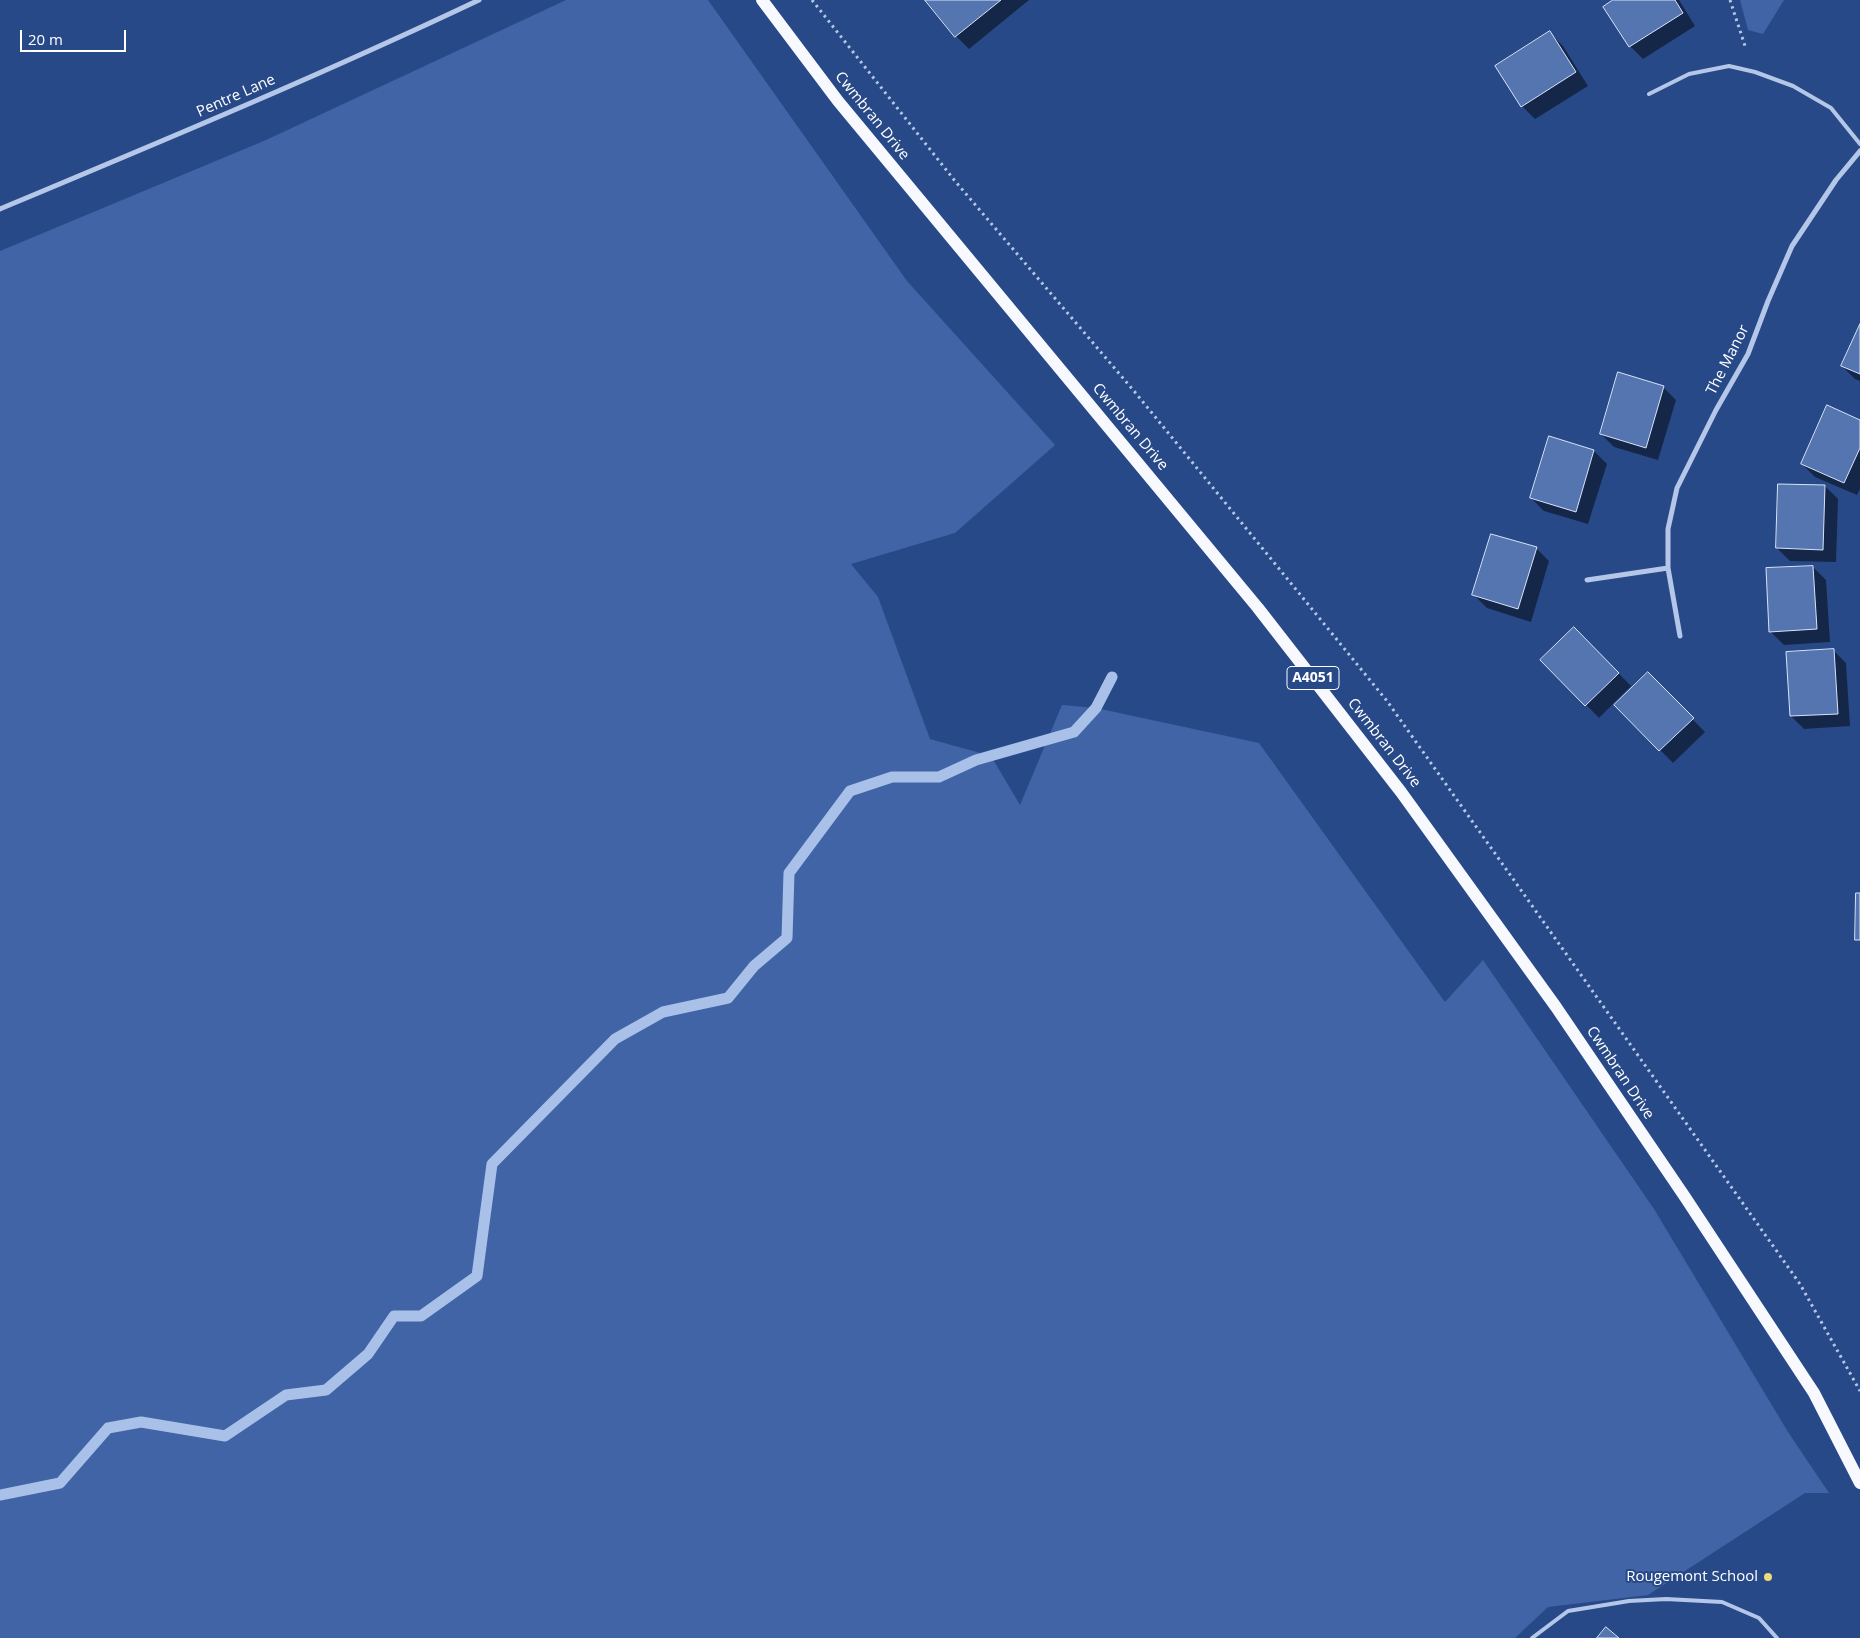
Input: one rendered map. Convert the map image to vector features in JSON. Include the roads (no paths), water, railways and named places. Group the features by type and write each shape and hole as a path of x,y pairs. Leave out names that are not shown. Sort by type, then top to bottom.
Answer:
{"main road":[{"name":"Cwmbran Drive","path":"762,0 838,101 1258,608 1401,792 1556,1007 1685,1197 1814,1393 1860,1483"}],"street":[{"name":"Pentre Lane","path":"0,210 231,112 479,0"},
{"name":"The Manor","path":"1680,636 1668,568 1668,529 1677,488 1716,410 1748,354 1792,246 1827,194 1860,151"},
{"path":"1587,580 1668,568"}],"lane":[{"path":"1648,94 1689,74 1729,66 1755,72 1793,86 1831,108 1860,144"},
{"path":"1532,1638 1568,1611 1629,1601 1666,1599 1722,1602 1759,1618 1777,1638"}],"waterway":[{"path":"0,1495 60,1483 108,1428 141,1422 225,1436 286,1395 326,1390 368,1354 394,1316 421,1316 477,1276 492,1164 615,1039 663,1012 728,998 754,966 787,938 789,873 850,791 892,777 939,777 976,760 1074,732 1096,708 1112,677"}],"place":[{"name":"Rougemont School","path":"1768,1577"}]}
